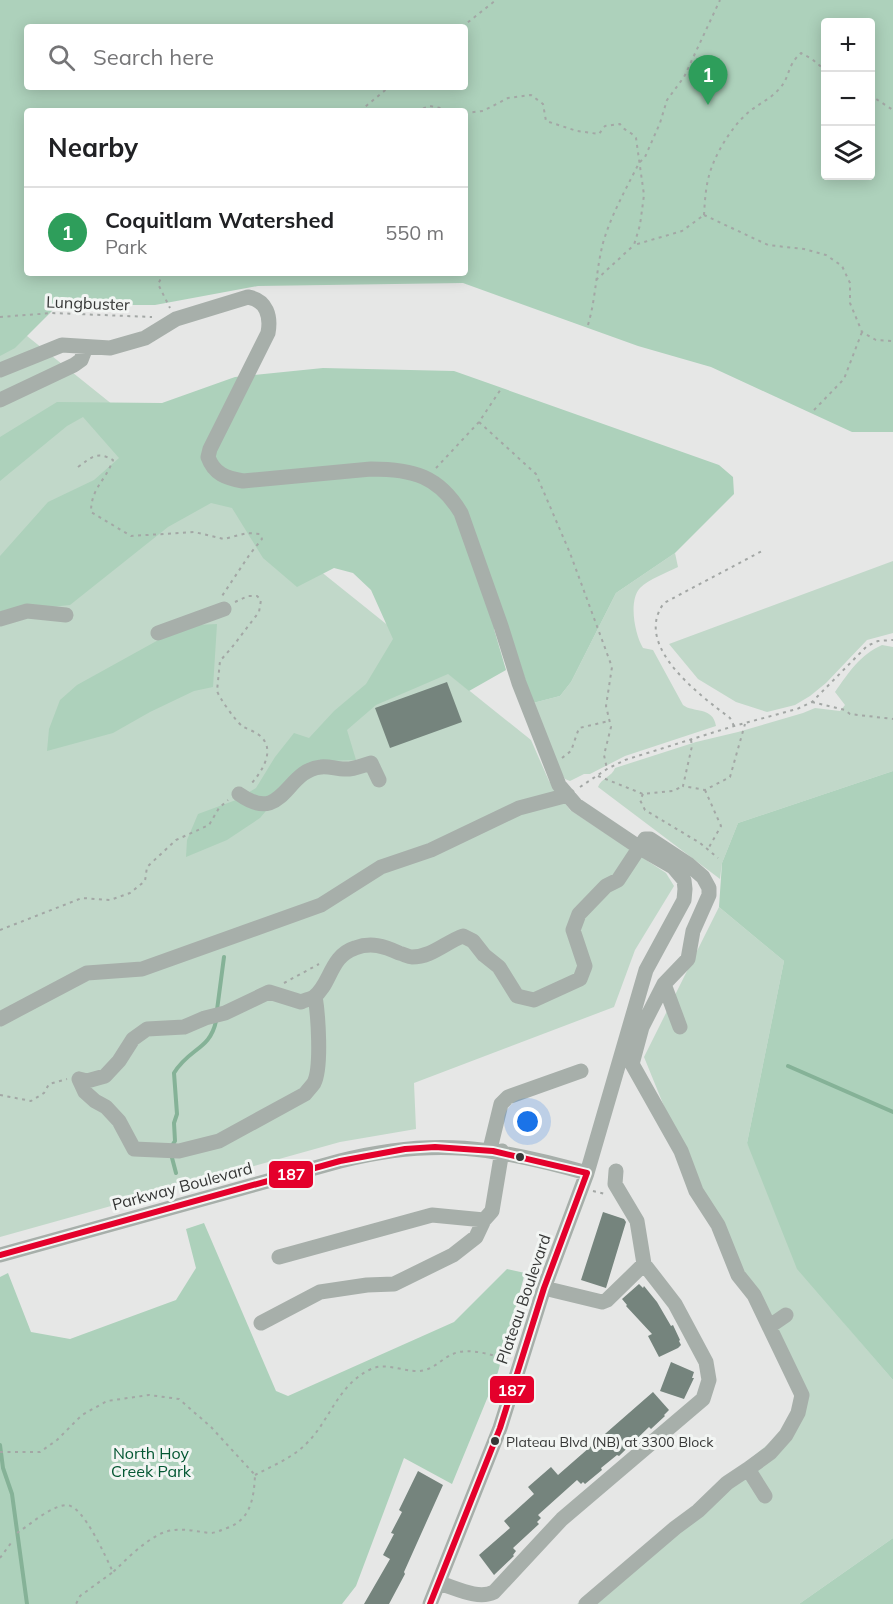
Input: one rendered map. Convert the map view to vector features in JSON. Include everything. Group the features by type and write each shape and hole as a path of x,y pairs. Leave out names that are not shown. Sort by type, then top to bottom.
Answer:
{"street":[{"path":"0,370 62,345 110,348 146,338 176,319 248,297 255,298 269,315 268,333 210,449 208,457 211,464 221,475 243,481 390,469 427,477 447,492 461,513 519,683 558,785 576,804 640,848"},
{"path":"0,400 74,365 81,360 86,347"},
{"path":"158,633 224,609"},
{"path":"0,619 27,611 66,615"},
{"path":"239,794 256,805 264,804 279,799 304,774 321,767 347,770 371,763 379,780"},
{"path":"0,1019 87,973 142,969 321,905 381,867 431,850 519,808 568,795"},
{"path":"79,1079 87,1081 105,1076 119,1061 133,1039 147,1029 184,1027 225,1013 269,992 301,1002 315,996 325,982 333,964 352,949 371,944 410,957 430,954 451,940 463,936 473,941 484,955 499,967 517,996 534,1000 580,979 585,966 573,930 579,914 606,886 618,879 645,839 650,839 688,864 703,877 709,888 709,895 693,931 688,959 664,984 642,1027 632,1064 681,1151 696,1191 718,1226 738,1275 754,1295 802,1395 798,1413 786,1435 770,1453 727,1483 698,1511 586,1604"},
{"name":"Plateau Boulevard","path":"430,1604 500,1428 544,1288 587,1173 646,970 684,900 686,889 684,880 673,867 640,848"},
{"path":"664,984 680,1027"},
{"path":"79,1079 85,1092 94,1101 106,1107 119,1121 134,1149 179,1151 219,1141 305,1094 314,1083 317,1071 319,1018 315,996"},
{"path":"261,1323 320,1292 367,1285 394,1284 453,1255 476,1237 484,1220 492,1211 501,1104 508,1097 581,1071"},
{"name":"Parkway Boulevard","path":"0,1255 369,1154 427,1147 496,1150 587,1173"},
{"path":"439,1583 479,1595 487,1596 494,1592 562,1519 703,1399 709,1380 706,1362 675,1304 644,1264 637,1221 615,1184 616,1171"},
{"path":"279,1257 432,1215 484,1220"},
{"path":"544,1288 602,1302 608,1300 644,1264"},
{"path":"770,1326 786,1315"},
{"path":"748,1469 765,1496"}],"path":[{"path":"466,24 496,0"},
{"path":"588,325 603,243 615,213 639,163 645,157 667,100 684,77 720,0"},
{"path":"596,280 634,245 682,231 704,215 706,189 713,164 731,134 749,112 782,87 792,61 801,53 821,67"},
{"path":"364,108 385,90"},
{"path":"468,113 483,111 508,98 531,95 543,104 546,121 577,131 599,134 605,126 620,124 624,130 636,138 644,195 640,225 634,245"},
{"path":"875,97 893,110"},
{"path":"424,108 430,106 440,108"},
{"path":"704,215 768,245 804,249 826,255 842,266 850,284 850,303 862,332 876,340 893,341"},
{"path":"162,276 158,284 176,319"},
{"name":"Lungbuster","path":"0,317 52,313 153,317"},
{"path":"814,410 844,379 862,332"},
{"path":"427,477 479,422 501,389"},
{"path":"479,422 536,474 570,553 612,667 606,706 611,727 604,755 607,769"},
{"path":"0,930 82,898 110,900 130,893 145,881 147,867 176,840 205,828 213,820 219,808 253,782 264,766 268,753 261,737 238,723 218,695 218,667 222,658 253,621 261,606 261,600 253,595 224,609 221,598 262,539 260,534 247,533 224,539 194,532 131,536 91,512 91,498 113,460 104,455 93,456 78,467"},
{"path":"734,726 730,718 693,689 674,669 658,639 656,624 658,611 664,603 762,551"},
{"path":"568,795 597,775 625,760 734,726 783,714 812,702 867,646 878,641 893,640"},
{"path":"812,702 845,710 850,714 893,719"},
{"path":"550,766 571,751 579,728 609,721"},
{"path":"597,775 643,794 673,791 683,786 705,790 730,777 745,724"},
{"path":"683,786 692,746 691,739"},
{"path":"705,790 721,826 708,849"},
{"path":"643,794 640,800 645,810 700,843 718,858"},
{"path":"269,992 316,965 345,955"},
{"path":"0,1095 31,1101 44,1093 49,1084 62,1079 79,1079"},
{"path":"598,1192 604,1194"},
{"path":"255,1475 281,1462 306,1444 347,1387 358,1376 374,1367 422,1371 433,1367 455,1352 473,1352 509,1360"},
{"path":"0,1452 40,1452 57,1440 82,1415 107,1401 149,1395 179,1399 211,1427 255,1475 254,1498 247,1515 235,1526 213,1533 182,1528 160,1534 80,1596 76,1604"},
{"path":"17,1533 51,1510 67,1505 75,1508 102,1549 113,1572"},
{"path":"0,1558 11,1543"}],"green space":[{"path":"0,0 893,0 893,432 852,432 711,367 638,346 463,283 258,286 155,305 58,305 15,348 0,356"},
{"path":"27,336 531,740 549,781 570,810 666,873 674,886 635,950 614,1007 414,1083 416,1129 340,1142 0,1237 0,338"},
{"path":"323,368 454,371 719,465 733,477 734,494 675,553 616,593 571,682 560,696 533,703 508,627 494,629 506,670 469,691 448,674 376,705 347,730 356,760 327,761 282,792 260,818 227,840 186,857 187,840 198,814 236,800 256,788 275,757 294,733 309,738 334,711 366,684 393,639 371,590 353,573 334,568 297,587 263,558 232,508 211,503 168,527 70,605 13,611 0,617 0,556 48,502 94,480 119,458 83,417 67,426 0,481 0,437 57,402 162,403 235,377"},
{"path":"675,553 678,567 648,582 636,594 635,627 643,648 653,650 683,705 711,715 716,726 625,756 590,774 584,774 570,781 565,779 557,766 533,703 560,696 571,682 616,593"},
{"path":"893,561 893,633 867,640 826,683 795,705 767,712 736,702 698,679 669,644"},
{"path":"217,624 213,687 194,691 113,733 47,751 49,729 60,700 77,685 162,638 196,625"},
{"path":"882,645 893,647 893,771 738,823 722,863 720,879 598,787 615,768 696,742 738,732 815,708 840,711 845,705 835,692 861,659"},
{"path":"893,771 893,1380 797,1269 747,1143 784,961 719,907 722,863 738,823"},
{"path":"719,907 784,961 747,1143 845,1324 893,1380 893,1538 799,1604 577,1604 804,1414 668,1116 644,1057"},
{"name":"North Hoy Creek Park","path":"204,1223 276,1391 288,1396 454,1322 507,1269 525,1273 498,1372 452,1484 404,1458 356,1586 342,1604 0,1604 0,1277 8,1273 31,1332 70,1339 176,1300 196,1268 186,1229"},
{"path":"893,1538 893,1604 799,1604"}],"building":[{"path":"447,682 462,722 390,748 375,708"},
{"path":"603,1212 624,1219 626,1222 606,1288 581,1280"},
{"path":"639,1284 643,1288 644,1286 657,1302 680,1340 681,1345 678,1348 659,1357 648,1336 652,1334 622,1299"},
{"path":"671,1362 694,1372 692,1378 694,1378 684,1399 660,1391"},
{"path":"653,1392 669,1410 665,1416 651,1429 649,1427 585,1484 577,1480 538,1515 541,1518 537,1522 539,1524 513,1548 516,1551 514,1556 494,1575 479,1555 510,1528 504,1521 534,1494 528,1487 551,1467 558,1475"},
{"path":"418,1471 443,1485 405,1574 389,1604 364,1604 390,1559 383,1555 402,1512 399,1510"}],"waterway":[{"path":"217,1010 224,957"},
{"path":"171,1147 175,1141 174,1123 177,1114 174,1073 186,1058 209,1038 216,1021"},
{"path":"788,1066 893,1112"},
{"path":"171,1154 176,1173"},
{"path":"0,1445 3,1468 12,1494 27,1604"}],"transit line":[{"name":"187","path":"0,1255 340,1161 405,1149 435,1147 493,1151 587,1173"},
{"name":"187","path":"430,1604 500,1428 544,1288 587,1173"}],"place":[{"name":"Coquitlam Watershed","path":"708,105"},
{"name":"Plateau Blvd (NB) at 3300 Block","path":"495,1441"}]}
